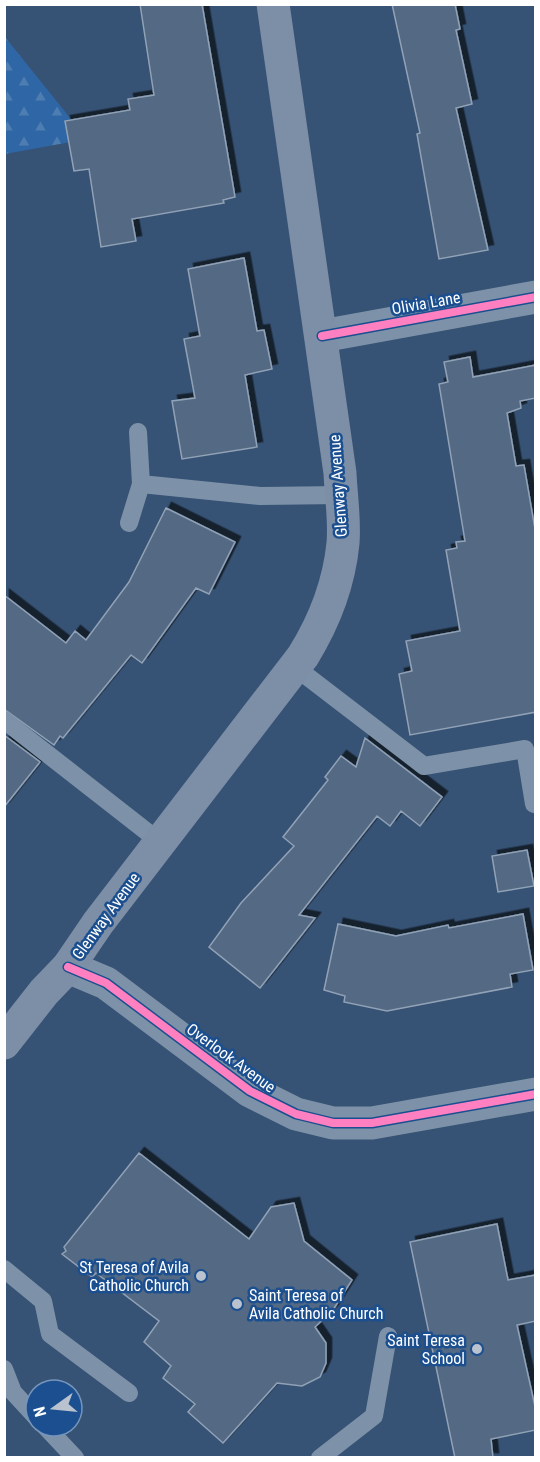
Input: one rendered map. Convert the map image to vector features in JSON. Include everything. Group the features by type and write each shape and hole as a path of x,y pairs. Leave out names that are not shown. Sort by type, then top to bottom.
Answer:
{"main road":[{"name":"Glenway Avenue","path":"4,1043 44,992 69,967 98,923 295,667 317,633 332,595 343,542 341,495 322,336 273,4"}],"street":[{"name":"Olivia Lane","path":"322,336 536,297"},
{"name":"Overlook Avenue","path":"69,967 106,983 250,1091 296,1114 333,1123 372,1123 536,1095"}],"lane":[{"path":"129,523 141,484 138,432"},
{"path":"141,484 260,496 341,495"},
{"path":"295,667 424,766 525,749 534,804"},
{"path":"4,720 160,842"},
{"path":"4,1269 43,1301 50,1334 129,1393"},
{"path":"320,1458 374,1416 388,1336"},
{"path":"4,1369 13,1392 24,1404"},
{"path":"56,1438 75,1458"}],"green space":[{"path":"5,37 87,139 5,154"}],"building":[{"path":"140,4 202,4 235,197 223,200 224,203 132,219 136,241 101,247 89,169 74,171 65,121 130,110 128,99 154,95"},
{"path":"392,4 455,4 460,29 456,30 472,104 456,108 488,250 439,259 417,134 420,133"},
{"path":"244,258 257,331 264,330 272,369 245,375 257,447 182,459 172,401 195,398 184,339 200,336 188,269"},
{"path":"470,357 473,377 536,365 536,398 520,401 521,408 507,413 516,466 524,465 536,535 536,712 410,735 399,674 412,671 406,641 460,631 446,550 457,548 456,542 465,541 439,384 448,382 444,362"},
{"path":"166,508 235,542 209,594 196,588 142,663 131,655 63,738 60,736 54,745 4,709 4,595 66,643 75,631 86,640 129,582"},
{"path":"4,735 40,762 4,807"},
{"path":"365,738 442,797 420,826 401,811 390,826 377,816 299,915 315,918 260,988 209,947 241,903 294,846 283,837 328,780 325,777 341,756 356,767"},
{"path":"527,850 534,886 498,892 492,856"},
{"path":"523,914 533,970 510,974 512,987 387,1011 344,1002 345,996 324,990 338,924 396,936 448,925 449,928"},
{"name":"Saint Teresa of Avila Catholic Church","path":"139,1153 249,1239 271,1207 294,1203 304,1241 352,1280 333,1310 315,1327 326,1343 326,1363 320,1377 302,1386 277,1383 223,1443 188,1412 195,1404 163,1378 171,1366 144,1342 159,1321 96,1273 92,1277 62,1254 66,1251 64,1247"},
{"name":"Saint Teresa School","path":"497,1224 508,1280 536,1275 536,1321 517,1325 536,1411 536,1430 491,1439 493,1458 455,1458 410,1242"}],"cycle path":[{"path":"322,336 536,297"},
{"path":"68,967 106,983 250,1091 296,1114 333,1123 372,1123 536,1094"}],"place":[{"name":"St Teresa of Avila Catholic Church","path":"201,1276"},
{"name":"Saint Teresa of Avila Catholic Church","path":"237,1304"},
{"name":"Saint Teresa School","path":"477,1349"}]}
